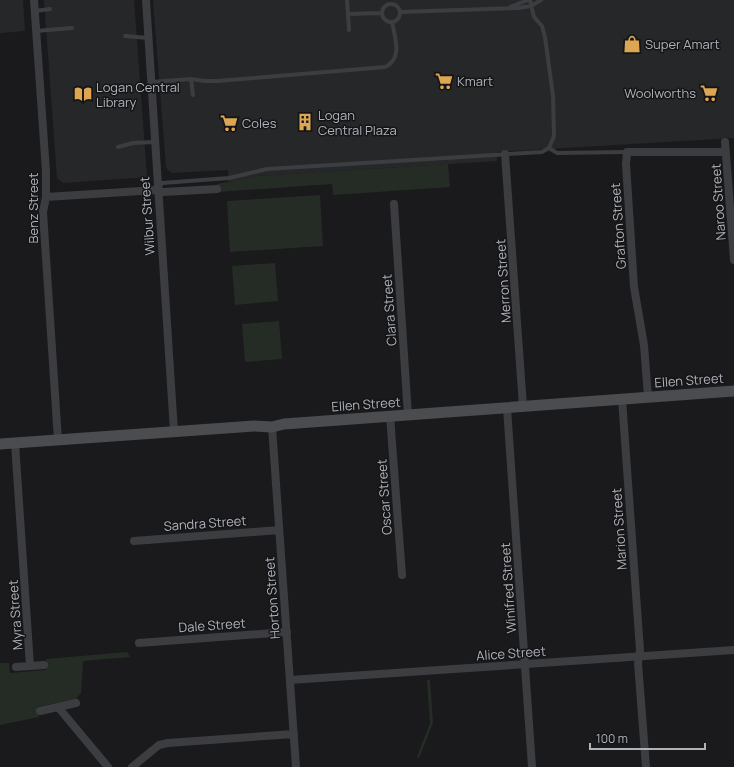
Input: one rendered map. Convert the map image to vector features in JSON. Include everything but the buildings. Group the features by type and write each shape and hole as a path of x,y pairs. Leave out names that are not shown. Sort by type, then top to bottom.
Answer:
{"street":[{"name":"Benz Street","path":"34,0 46,171 46,197 43,212 58,440"},
{"name":"Wilbur Street","path":"146,0 152,82 157,190 174,431"},
{"name":"Naroo Street","path":"725,142 734,260"},
{"path":"627,152 726,152"},
{"name":"Grafton Street","path":"627,152 626,164 634,288 644,345 648,397"},
{"name":"Merron Street","path":"505,154 524,406"},
{"path":"46,197 157,190 163,192 217,189"},
{"name":"Clara Street","path":"394,204 408,415"},
{"name":"Ellen Street","path":"0,444 254,426 272,427 284,424 734,392"},
{"name":"Marion Street","path":"622,399 639,657 638,663 646,767"},
{"name":"Winifred Street","path":"507,408 532,767"},
{"name":"Oscar Street","path":"390,416 402,575"},
{"name":"Horton Street","path":"272,427 296,767"},
{"name":"Myra Street","path":"15,443 30,666"},
{"name":"Sandra Street","path":"134,541 279,530"},
{"name":"Dale Street","path":"140,643 287,632"},
{"name":"Alice Street","path":"290,680 734,650"},
{"name":"Myra Street","path":"16,667 44,665"},
{"path":"40,711 76,704"},
{"path":"58,707 108,767"},
{"path":"132,767 159,745 168,743 294,734"}],"lane":[{"path":"347,0 349,30"},
{"path":"157,190 162,183 228,178 267,169 542,152 549,148 554,136 549,63 544,32 534,17 529,0 510,7"},
{"path":"400,12 510,7 518,8 531,6 541,0"},
{"path":"381,13 383,8 390,2 396,5 400,12"},
{"path":"34,11 50,9"},
{"path":"381,13 384,19 392,22 397,20 400,12"},
{"path":"348,14 381,13"},
{"path":"152,82 191,79 218,81 385,67 391,64 397,55 392,22"},
{"path":"36,31 72,28"},
{"path":"125,36 148,38"},
{"path":"191,79 193,95"},
{"path":"118,147 133,143 155,142"},
{"path":"549,148 557,153 627,152"}],"shaded area":[{"path":"0,0 23,0 25,31 0,33"},
{"path":"44,0 134,0 147,177 63,183 57,178"},
{"name":"Logan Central Plaza","path":"153,0 734,0 734,138 497,152 497,161 258,176 228,182 228,170 172,173 166,168"},
{"path":"448,164 450,187 333,195 332,184 218,192 217,184 258,176"},
{"path":"320,195 323,246 230,252 227,201"},
{"path":"275,263 278,301 235,305 232,266"},
{"path":"279,321 282,359 245,362 242,324"},
{"path":"127,652 130,657 83,661 81,693 76,699 37,707 39,717 0,725 0,663 9,663 10,673 46,670 46,659"},
{"path":"427,680 430,680 433,723 419,758 417,757 430,723"}],"place":[{"name":"Super Amart","path":"632,44"},
{"name":"Kmart","path":"444,81"},
{"name":"Woolworths","path":"709,93"},
{"name":"Logan Central Library","path":"83,94"},
{"name":"Logan Central Plaza","path":"305,122"},
{"name":"Coles","path":"229,123"}]}
